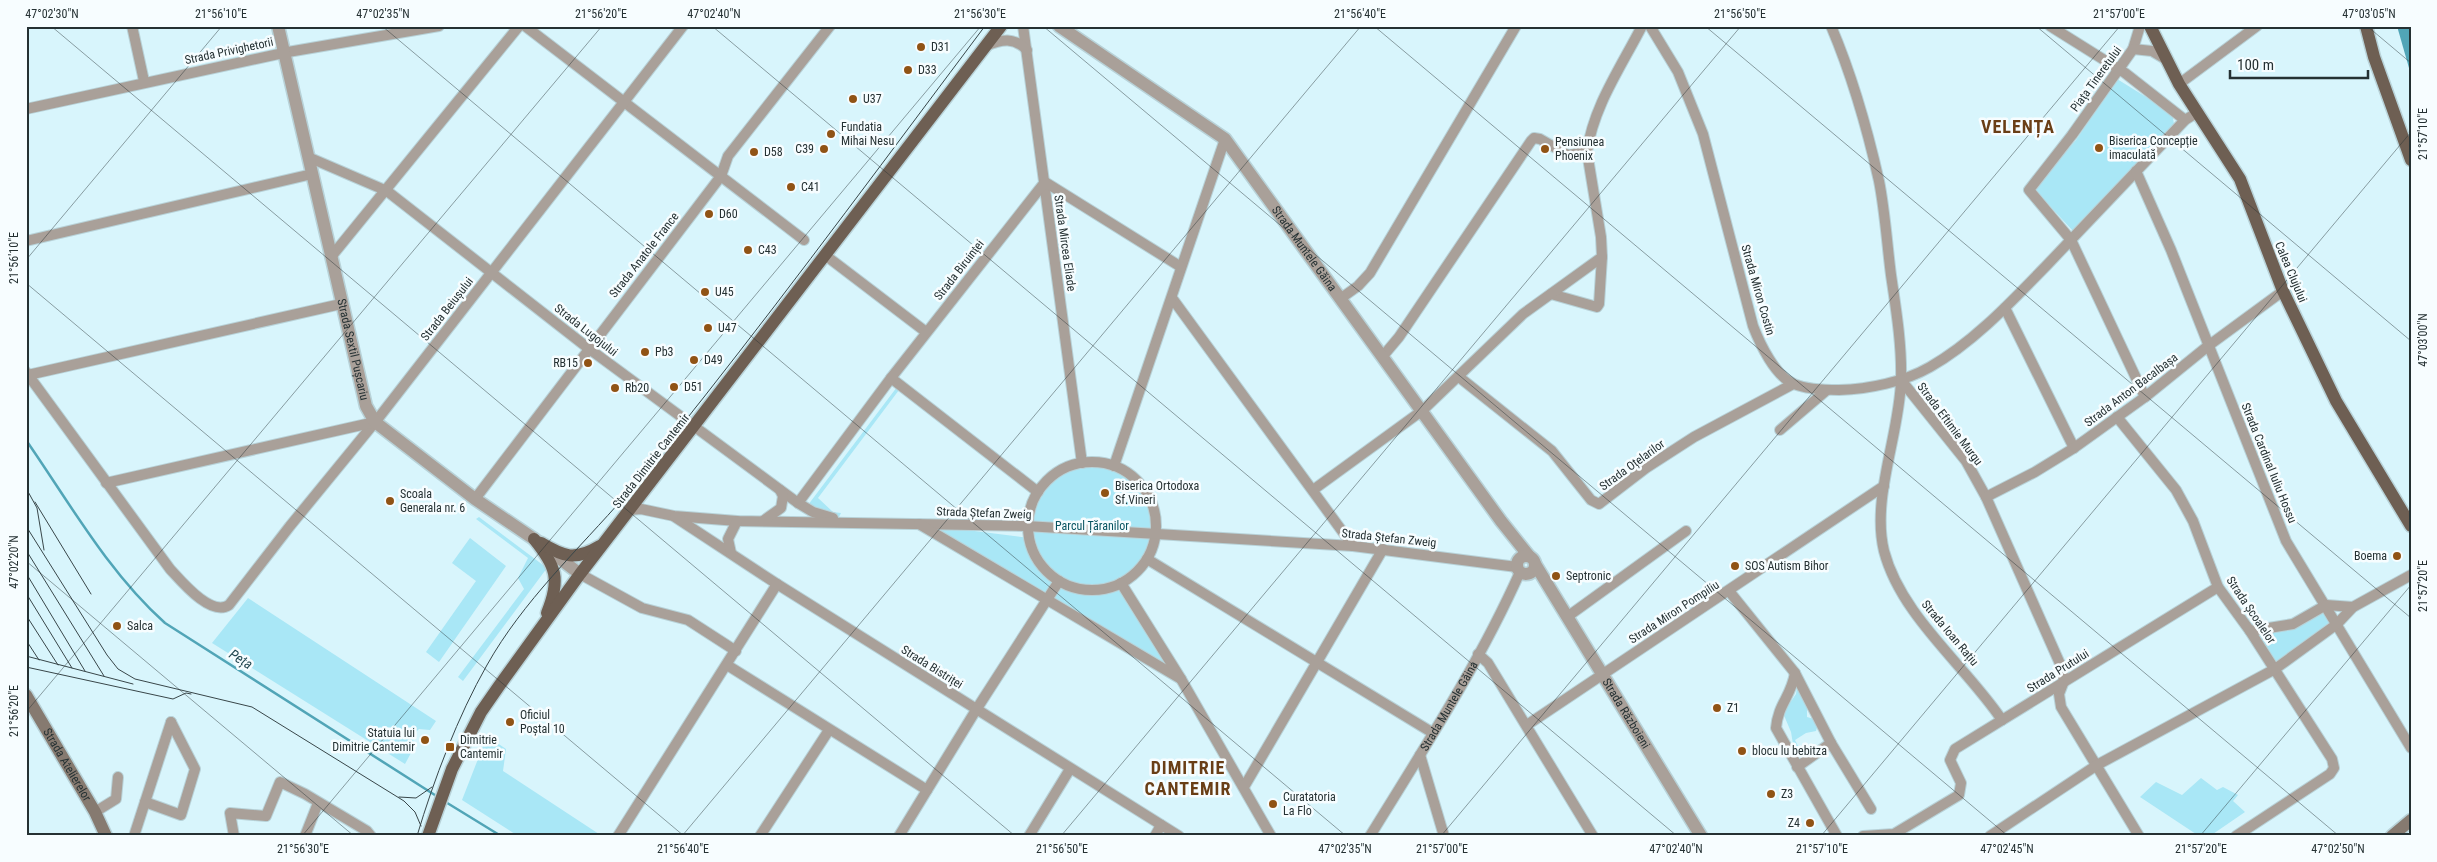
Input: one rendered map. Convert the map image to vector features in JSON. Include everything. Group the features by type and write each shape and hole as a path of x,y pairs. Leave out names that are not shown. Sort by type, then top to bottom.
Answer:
{"main road":[{"name":"Strada Dimitrie Cantemir","path":"428,836 455,762 481,712 580,574 1001,26"},
{"name":"Calea Clujului","path":"2150,26 2179,84 2240,179 2283,290 2336,401 2411,526"},
{"path":"2366,26 2374,57 2411,160"},
{"path":"534,539 570,557 585,554 604,544"},
{"path":"534,539 551,562 556,580 551,604 542,626"},
{"name":"Strada Atelierelor","path":"26,695 95,812 106,836"},
{"path":"2392,836 2411,820"}],"street":[{"path":"132,26 144,81"},
{"name":"Strada Sextil Pușcariu","path":"278,26 366,406 375,422 475,499 534,539 580,574"},
{"name":"Strada Privighetorii","path":"26,108 144,81 284,53 439,26"},
{"path":"330,257 387,191 519,26"},
{"path":"525,26 804,240"},
{"name":"Strada Beiușului","path":"106,483 181,580 213,607 220,609 229,605 290,526 375,422 682,26"},
{"name":"Strada Anatole France","path":"475,499 588,348 721,176 728,156 830,26"},
{"name":"Strada Mircea Eliade","path":"1023,26 1082,463"},
{"name":"Strada Muntele Găina","path":"1059,26 1225,139 1532,560 1533,570 1520,569"},
{"path":"1340,299 1358,286 1370,273 1516,26"},
{"path":"1551,294 1597,307 1599,304 1602,257 1601,237 1587,152 1592,125 1642,26"},
{"name":"Strada Miron Costin","path":"1650,26 1678,72 1703,134 1754,326 1761,345 1772,363 1793,384"},
{"name":"Strada Eftimie Murgu","path":"1831,26 1844,57 1879,182 1898,325 1901,380 1966,461 1986,497 2061,666 2064,681 2059,694 2061,707 2138,836"},
{"path":"2050,26 2117,68 2185,120"},
{"name":"Piața Tineretului","path":"2071,240 2028,190 2072,135 2117,68 2133,49 2140,26"},
{"path":"2179,84 2257,26"},
{"path":"986,46 999,40 1008,40 1015,41 1027,50"},
{"name":"Piața Tineretului","path":"2133,49 2152,51 2167,60"},
{"path":"1793,384 1827,390 1850,390 1901,380 1930,367 1958,348 2005,308 2185,120 2198,112"},
{"path":"1383,356 1399,337 1534,138 1540,139 1568,154 1587,152"},
{"path":"1114,466 1225,139"},
{"name":"Strada Lugojului","path":"308,158 387,191 588,348 798,503 822,516 848,522"},
{"name":"Strada Cardinal Iuliu Hossu","path":"2136,171 2171,250 2286,541 2411,748"},
{"path":"26,241 312,174"},
{"path":"1045,182 1181,267"},
{"name":"Strada Biruinței","path":"798,503 926,332 1045,182"},
{"path":"2071,240 2146,397"},
{"path":"825,255 926,332"},
{"path":"1313,490 1423,410 1523,314 1602,257"},
{"name":"Strada Anton Bacalbașa","path":"1986,497 2035,472 2074,448 2146,397 2208,346 2283,290"},
{"path":"1172,298 1353,546"},
{"path":"341,304 27,374 106,483 375,422"},
{"path":"2005,308 2074,448"},
{"name":"Strada Oțelarilor","path":"1459,377 1552,451 1591,500 1599,504 1646,468 1694,437 1793,384"},
{"path":"891,378 1038,492"},
{"name":"Strada Ioan Rațiu","path":"1901,380 1884,486 1881,522 1884,550 1891,572 1918,617 1971,678 2002,720"},
{"path":"1780,430 1827,390"},
{"name":"Strada Școalelor","path":"2117,417 2176,490 2193,520 2218,587 2250,631 2332,759 2334,768 2330,774 2236,836"},
{"path":"1082,463 1114,466 1135,479 1146,493 1153,508 1156,534 1147,559 1136,573 1121,583 1104,589 1086,590 1059,581 1044,569 1037,559 1029,538 1029,514 1038,492 1057,473 1082,463"},
{"name":"Strada Miron Pompiliu","path":"1527,725 1884,486"},
{"path":"762,521 782,508 783,496 780,490"},
{"name":"Strada Ștefan Zweig","path":"630,510 650,510 674,516 737,521 1028,526 1353,546 1520,569"},
{"name":"Strada Bistriței","path":"674,516 777,584 1179,836"},
{"path":"731,553 728,539 737,521"},
{"name":"Strada Muntele Găina","path":"1370,836 1420,755 1478,654 1520,569 1502,521"},
{"path":"918,524 1181,679"},
{"path":"1568,617 1686,531"},
{"path":"1244,787 1382,549"},
{"path":"1147,559 1433,733"},
{"name":"Strada Războieni","path":"1532,560 1701,836"},
{"name":"Strada Războieni","path":"1520,569 1551,592"},
{"path":"580,574 642,608 688,620 736,651"},
{"path":"1990,836 2097,765 2275,669 2337,624 2353,607 2411,575"},
{"path":"899,836 976,710 1059,581"},
{"path":"1121,583 1181,679 1271,836"},
{"path":"618,836 777,584"},
{"name":"Strada Prutului","path":"1863,836 1894,834 1959,795 1962,783 1950,760 1950,755 1954,750 2218,587"},
{"path":"1729,591 1795,673 1831,743 1871,810"},
{"path":"2250,631 2293,624 2326,605 2353,607"},
{"path":"1478,654 1488,663 1593,836"},
{"path":"727,665 926,790"},
{"path":"1795,673 1793,687 1777,712 1776,728 1796,767 1837,836"},
{"path":"134,836 145,802 171,722 195,768 181,816 145,802"},
{"path":"760,836 829,730"},
{"path":"1796,767 1831,743"},
{"path":"1420,755 1444,836"},
{"path":"1029,836 1070,768"},
{"path":"95,812 116,799 118,777"},
{"path":"234,836 230,813 266,816 280,782 367,831 371,836"},
{"path":"305,836 318,803"},
{"path":"1155,836 1161,825"}],"green space":[{"path":"2117,79 2172,113 2174,124 2073,231 2034,189 2076,140"},
{"path":"897,387 899,390 818,498 833,512 841,513 839,517 819,512 808,505"},
{"name":"Parcul Țăranilor","path":"1082,463 1108,466 1129,475 1144,489 1153,507 1156,526 1151,546 1140,565 1121,583 1181,679 919,524 1029,538 1031,511 1040,490 1056,474"},
{"path":"479,517 547,568 463,681 458,677 524,589 518,578 528,558 476,519"},
{"path":"470,538 506,566 439,662 426,652 476,581 452,563"},
{"path":"248,598 436,721 430,730 419,729 414,734 412,751 405,764 212,643"},
{"path":"2326,605 2337,624 2275,669 2250,631 2274,629"},
{"path":"1797,687 1807,702 1807,717 1814,719 1818,724 1816,731 1806,733 1795,740 1799,748 1793,744 1791,732 1783,713 1796,694"},
{"path":"487,736 506,749 503,771 602,836 518,836 462,800"},
{"path":"2201,778 2217,790 2223,787 2238,795 2233,801 2245,812 2210,836 2199,836 2140,797 2156,782 2182,795"}],"shaded area":[{"path":"2397,26 2411,26 2411,75"}],"waterway":[{"name":"Peța","path":"26,440 107,559 144,603 165,623 438,797"},
{"name":"Peța","path":"444,801 501,836"}],"tram line":[{"path":"417,836 439,770 466,705 487,665 517,619 656,459 811,259 985,26"},
{"path":"26,488 37,508 44,550"},
{"path":"35,502 91,594"},
{"path":"26,526 107,655 118,669 135,679 252,707 404,801 415,812 421,826"},
{"path":"26,550 104,676"},
{"path":"26,573 85,671"},
{"path":"26,593 72,668"},
{"path":"26,615 58,665"},
{"path":"26,640 39,660"},
{"path":"26,656 133,684"},
{"path":"26,667 173,699 186,693 191,694"},
{"path":"399,797 416,798 432,787"}],"place":[{"name":"D31","path":"921,47"},
{"name":"D33","path":"908,70"},
{"name":"U37","path":"853,99"},
{"name":"Fundatia Mihai Nesu","path":"831,134"},
{"name":"Biserica Concepție imaculată","path":"2099,148"},
{"name":"C39","path":"824,149"},
{"name":"Pensiunea Phoenix","path":"1545,149"},
{"name":"D58","path":"754,152"},
{"name":"C41","path":"791,187"},
{"name":"D60","path":"709,214"},
{"name":"C43","path":"748,250"},
{"name":"U45","path":"705,292"},
{"name":"U47","path":"708,328"},
{"name":"Pb3","path":"645,352"},
{"name":"D49","path":"694,360"},
{"name":"RB15","path":"588,363"},
{"name":"D51","path":"674,387"},
{"name":"Rb20","path":"615,388"},
{"name":"Biserica Ortodoxa Sf.Vineri","path":"1105,493"},
{"name":"Scoala Generala nr. 6","path":"390,501"},
{"name":"Boema","path":"2397,556"},
{"name":"SOS Autism Bihor","path":"1735,566"},
{"name":"Septronic","path":"1556,576"},
{"name":"Salca","path":"117,626"},
{"name":"Z1","path":"1717,708"},
{"name":"Oficiul Poștal 10","path":"510,722"},
{"name":"Statuia lui Dimitrie Cantemir","path":"425,740"},
{"name":"Dimitrie Cantemir","path":"450,747"},
{"name":"blocu lu bebitza","path":"1742,751"},
{"name":"Z3","path":"1771,794"},
{"name":"Curatatoria La Flo","path":"1273,804"},
{"name":"Z4","path":"1810,823"}],"district":[{"name":"VELENȚA","path":"2018,127"},
{"name":"DIMITRIE CANTEMIR","path":"1188,778"}]}
